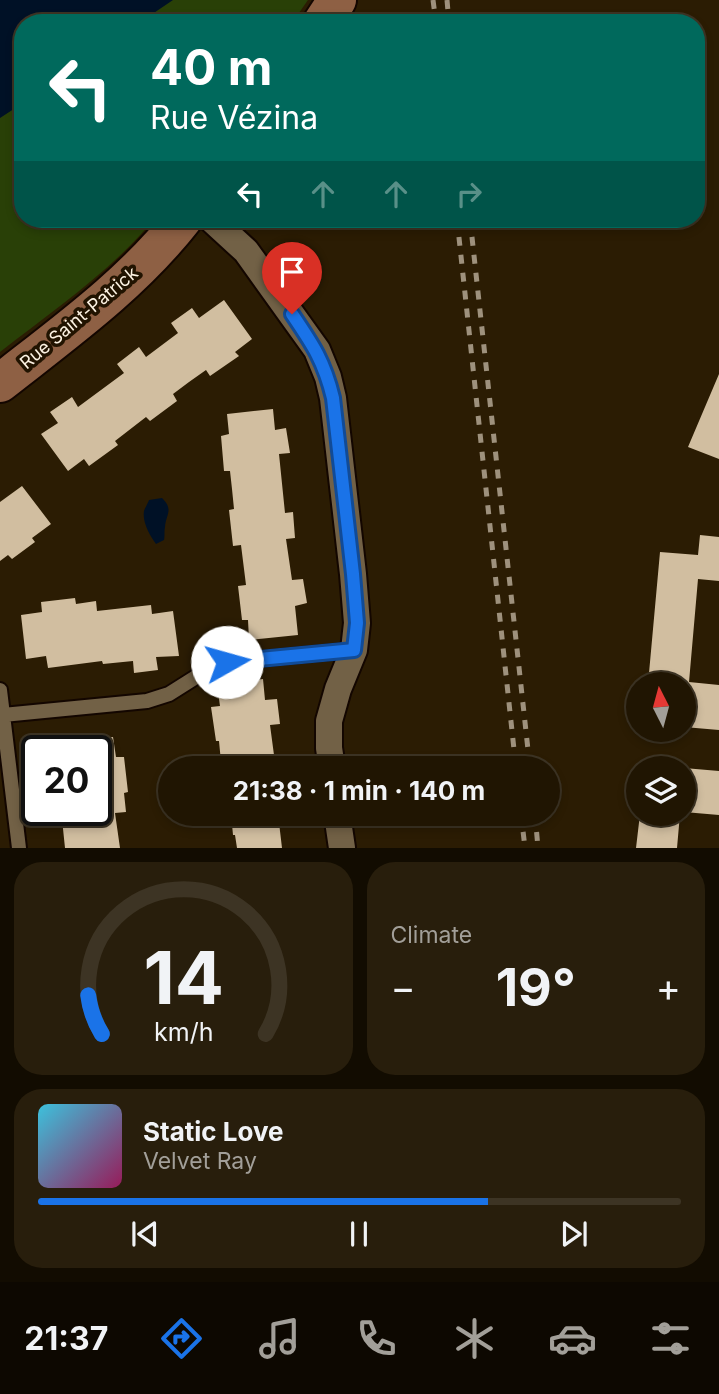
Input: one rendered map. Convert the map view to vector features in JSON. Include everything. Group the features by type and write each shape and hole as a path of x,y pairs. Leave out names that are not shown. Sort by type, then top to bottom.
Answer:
{"main road":[{"name":"Rue Saint-Patrick","path":"0,383 114,292 150,258 175,228"}],"street":[{"path":"221,228 246,251 317,350 333,398 357,623 354,650 338,689 330,721 330,756"},
{"path":"339,826 342,848"}],"lane":[{"path":"3,715 147,701 169,694 207,670 227,662 354,650"},
{"path":"0,690 19,848"}],"green space":[{"path":"0,0 308,0 298,14 14,14 14,228 146,228 101,273 0,352"}],"water":[{"path":"0,0 173,0 152,14 14,14 14,109 0,118"},
{"path":"162,498 168,506 168,512 164,540 156,544 145,524 144,511 149,500"}],"building":[{"path":"224,300 252,339 235,352 239,356 210,376 206,370 189,382 173,394 177,401 150,421 146,417 115,441 118,445 89,466 84,459 68,471 41,434 58,423 50,412 72,397 78,407 124,373 117,364 139,347 146,357 178,333 171,323 192,308 199,318"},
{"path":"719,374 719,459 688,447"},
{"path":"273,409 275,430 286,428 290,453 279,454 285,513 293,512 295,538 286,539 292,580 303,579 307,603 295,606 298,635 249,640 248,620 242,620 238,586 246,585 241,545 233,546 229,510 234,509 232,489 230,471 224,471 221,436 229,434 227,414"},
{"path":"22,486 51,524 32,538 35,542 12,559 8,555 0,561 0,502"},
{"path":"700,535 719,537 719,581 698,579 690,672 649,672 660,552 698,555"},
{"path":"75,598 76,604 96,601 97,611 151,605 152,614 173,611 179,656 156,657 158,670 134,673 133,661 103,664 102,661 48,668 46,656 26,659 21,615 42,612 41,602"},
{"path":"263,679 265,700 277,699 280,724 270,725 274,755 220,756 211,707 220,706 217,685"},
{"path":"696,683 719,685 719,730 696,728"},
{"path":"112,737 116,757 124,757 128,792 124,793 126,812 115,813 120,848 65,848 63,826 112,826"},
{"path":"696,769 719,771 719,815 696,813"},
{"path":"232,826 279,826 282,848 237,848"},
{"path":"639,826 679,826 677,848 636,848"}],"railway":[{"path":"433,0 435,14"},
{"path":"447,0 448,14"},
{"path":"458,228 515,756"},
{"path":"471,228 529,756"},
{"path":"522,826 525,848"},
{"path":"536,826 538,848"}],"route":[{"path":"227,662 354,650 357,623 353,574 333,398 317,350 292,314"}]}
